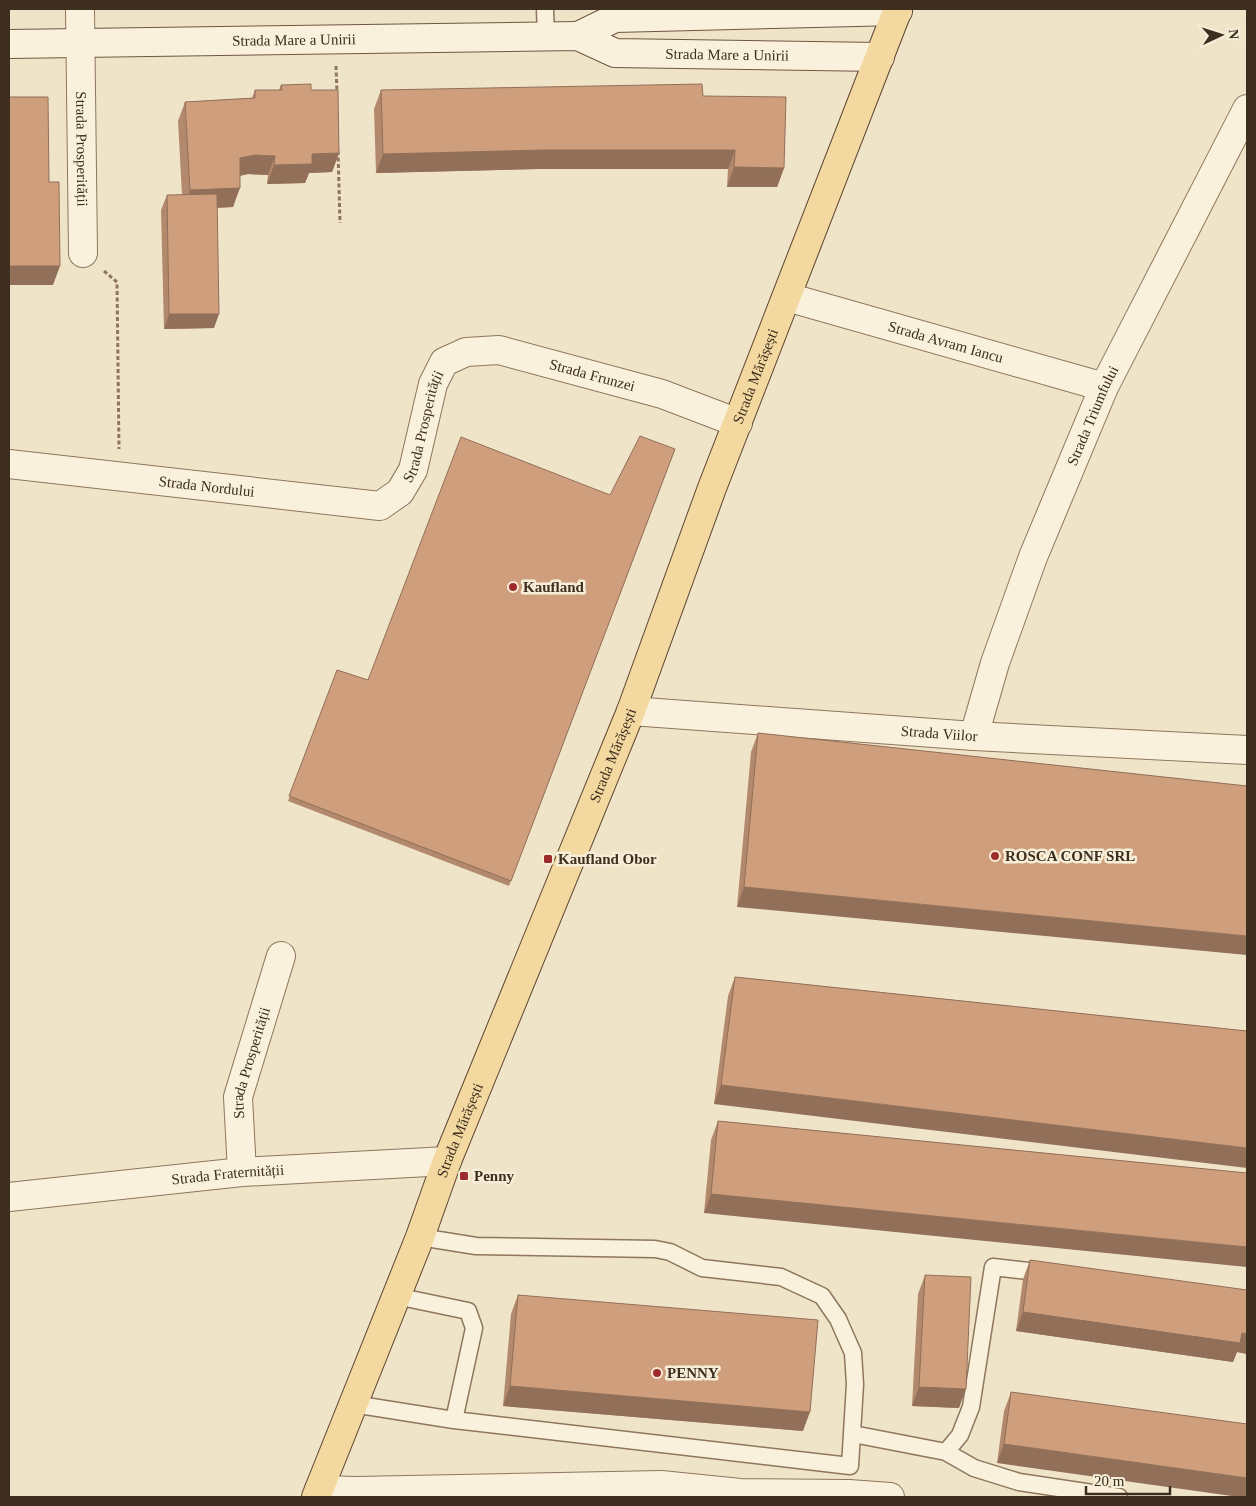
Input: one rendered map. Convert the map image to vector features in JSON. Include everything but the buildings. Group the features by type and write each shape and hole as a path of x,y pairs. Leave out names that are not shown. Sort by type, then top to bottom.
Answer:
{"main road":[{"name":"Strada Mărășești","path":"317,1493 420,1237 447,1161 631,711 712,488 788,297 898,10"}],"street":[{"name":"Strada Prosperității","path":"80,9 83,253"},
{"name":"Strada Mare a Unirii","path":"9,44 336,41 578,36 615,18 898,10"},
{"name":"Strada Mare a Unirii","path":"578,36 615,53 880,57"},
{"name":"Strada Triumfului","path":"974,736 995,662 1032,557 1104,387 1247,109"},
{"name":"Strada Avram Iancu","path":"788,297 1104,387"},
{"name":"Strada Frunzei","path":"444,362 466,352 499,350 662,394 738,423"},
{"name":"Strada Prosperității","path":"400,492 413,470 433,384 444,362"},
{"name":"Strada Nordului","path":"9,464 380,506 400,492"},
{"name":"Strada Viilor","path":"631,711 974,736 1247,750"},
{"name":"Strada Prosperității","path":"242,1172 238,1097 281,956"},
{"name":"Strada Fraternității","path":"9,1197 242,1172 447,1161"},
{"path":"317,1493 660,1485 740,1493 849,1494 890,1497"}],"lane":[{"path":"545,9 546,37"},
{"path":"420,1237 476,1246 655,1250 670,1252 702,1268 781,1277 822,1296 838,1319 853,1353 855,1384 849,1494"},
{"path":"946,1452 960,1435 971,1407 993,1267 1061,1275"},
{"path":"396,1296 468,1311 474,1328 454,1420"},
{"path":"353,1404 454,1420 850,1466"},
{"path":"853,1434 946,1452 974,1468 1019,1482 1119,1497"}],"path":[{"path":"336,41 337,98"},
{"path":"338,146 340,223"},
{"path":"83,253 117,282 119,477"}],"place":[{"name":"Kaufland","path":"513,587"},
{"name":"ROSCA CONF SRL","path":"995,856"},
{"name":"Kaufland Obor","path":"548,859"},
{"name":"Penny","path":"464,1176"},
{"name":"PENNY","path":"657,1373"}]}
